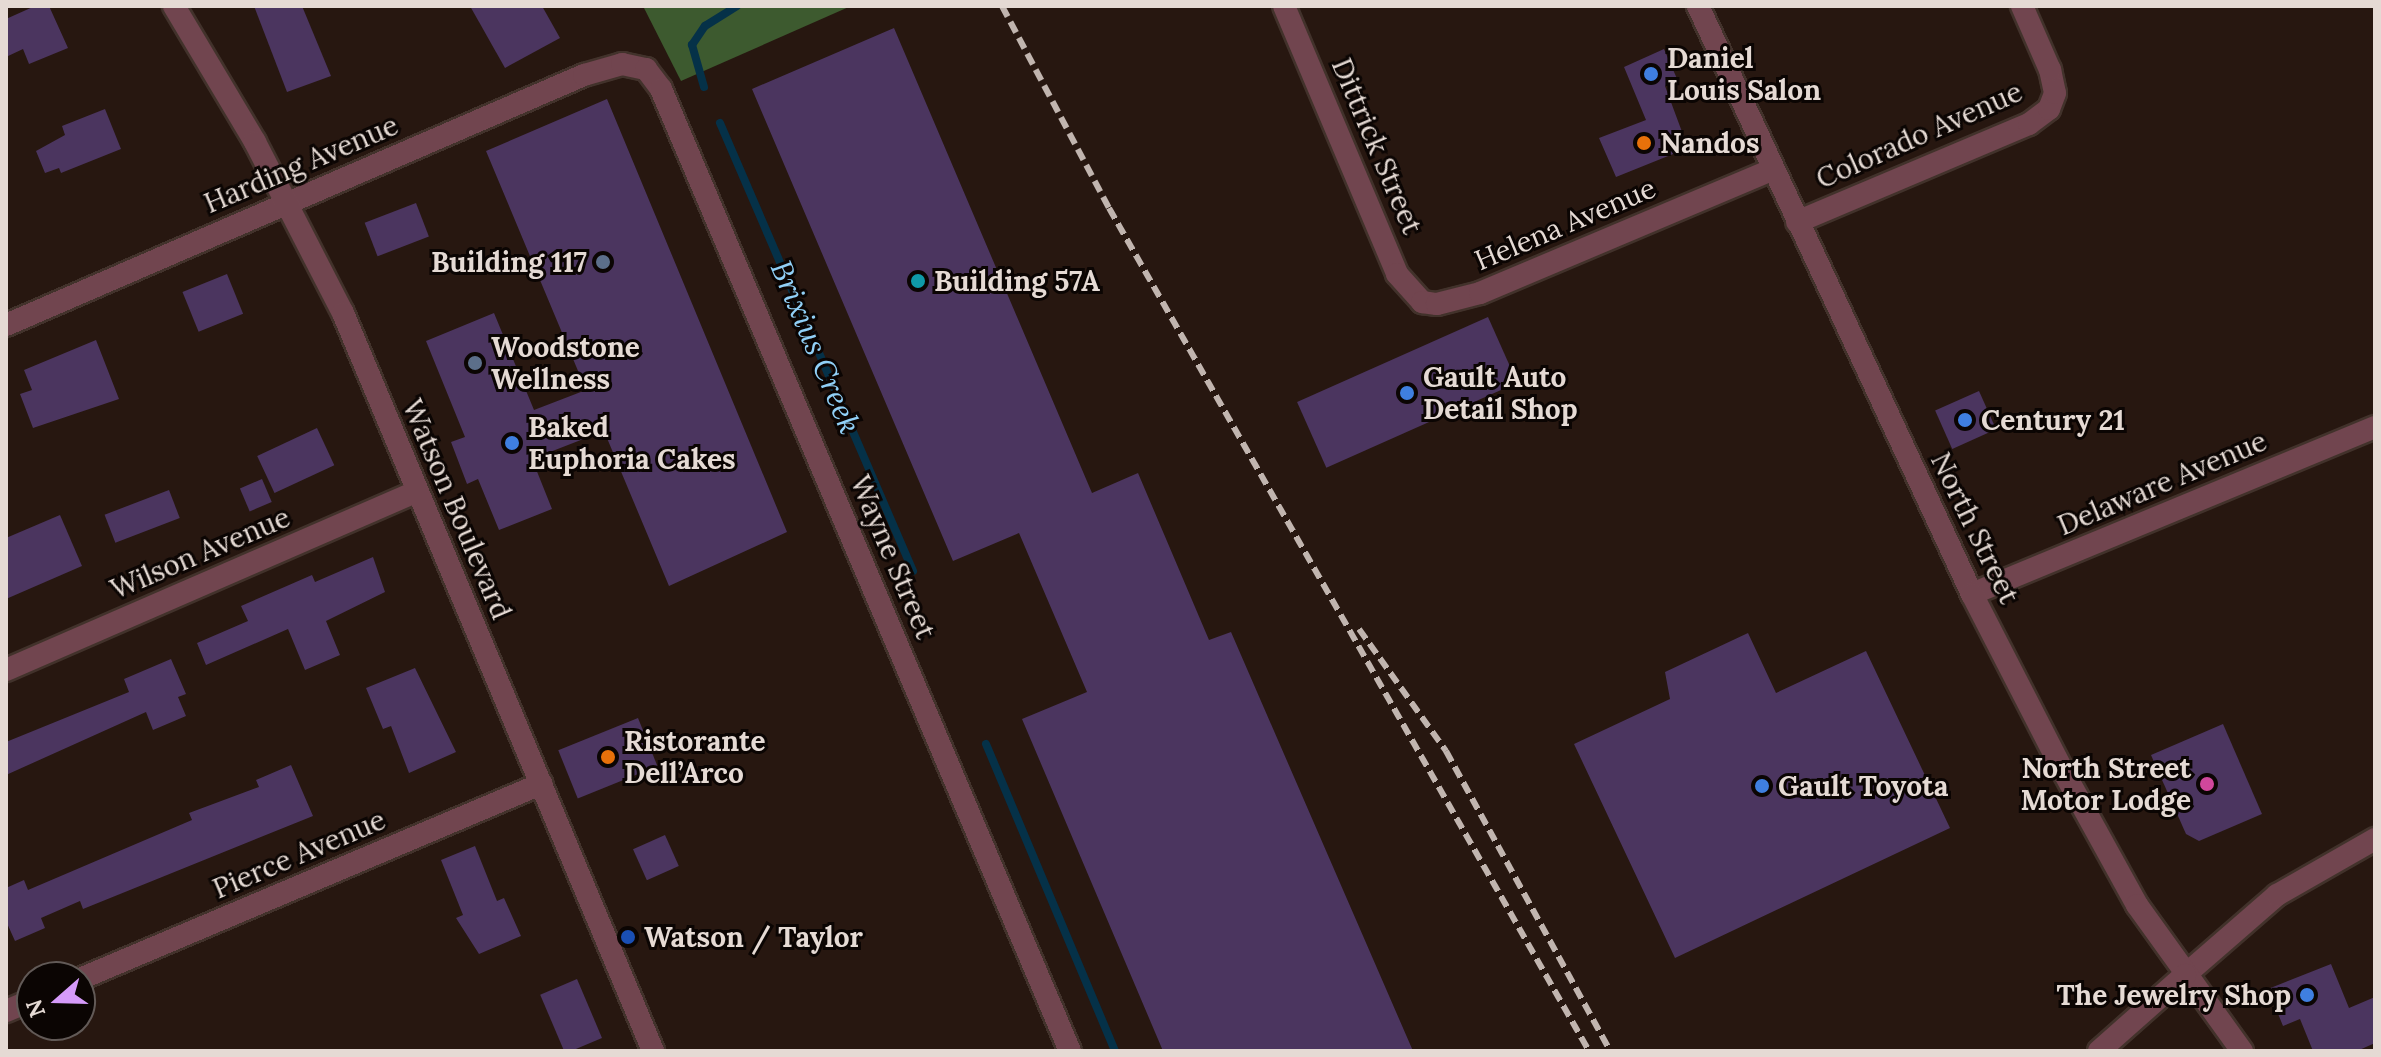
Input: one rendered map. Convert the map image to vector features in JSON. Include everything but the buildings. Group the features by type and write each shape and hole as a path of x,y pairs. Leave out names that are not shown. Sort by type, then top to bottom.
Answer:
{"street":[{"name":"Watson Boulevard","path":"174,6 288,202 343,313 653,1051"},
{"name":"Dittrick Street","path":"1284,6 1397,274 1422,302"},
{"name":"North Street","path":"1698,6 1972,594 2137,905 2242,1051"},
{"name":"Colorado Avenue","path":"1797,222 2029,124 2049,109 2055,93 2050,70 2022,6"},
{"name":"Harding Avenue","path":"6,325 584,75 622,64"},
{"name":"Wayne Street","path":"622,64 646,69 661,89 1070,1051"},
{"name":"Helena Avenue","path":"1422,302 1437,304 1480,293 1773,169"},
{"name":"Delaware Avenue","path":"1972,594 2375,427"},
{"name":"Wilson Avenue","path":"6,670 417,491"},
{"name":"Pierce Avenue","path":"96,972 541,784"},
{"path":"2099,1051 2277,895 2375,839"}],"green space":[{"path":"643,6 851,6 681,81"}],"waterway":[{"name":"Brixius Creek","path":"704,87 692,45 705,26 737,6"},
{"name":"Brixius Creek","path":"720,123 913,571"},
{"name":"Brixius Creek","path":"986,744 1115,1051"}],"railway":[{"path":"1002,6 1109,208 1589,1051"},
{"path":"1359,629 1446,751 1610,1051"}],"place":[{"name":"Daniel Louis Salon","path":"1651,74"},
{"name":"Nandos","path":"1644,143"},
{"name":"Building 117","path":"603,262"},
{"name":"Building 57A","path":"918,281"},
{"name":"Woodstone Wellness","path":"475,363"},
{"name":"Gault Auto Detail Shop","path":"1407,393"},
{"name":"Century 21","path":"1965,420"},
{"name":"Baked Euphoria Cakes","path":"512,443"},
{"name":"Ristorante Dell’Arco","path":"608,757"},
{"name":"North Street Motor Lodge","path":"2207,784"},
{"name":"Gault Toyota","path":"1762,786"},
{"name":"Watson / Taylor","path":"628,937"},
{"name":"The Jewelry Shop","path":"2307,995"}]}
